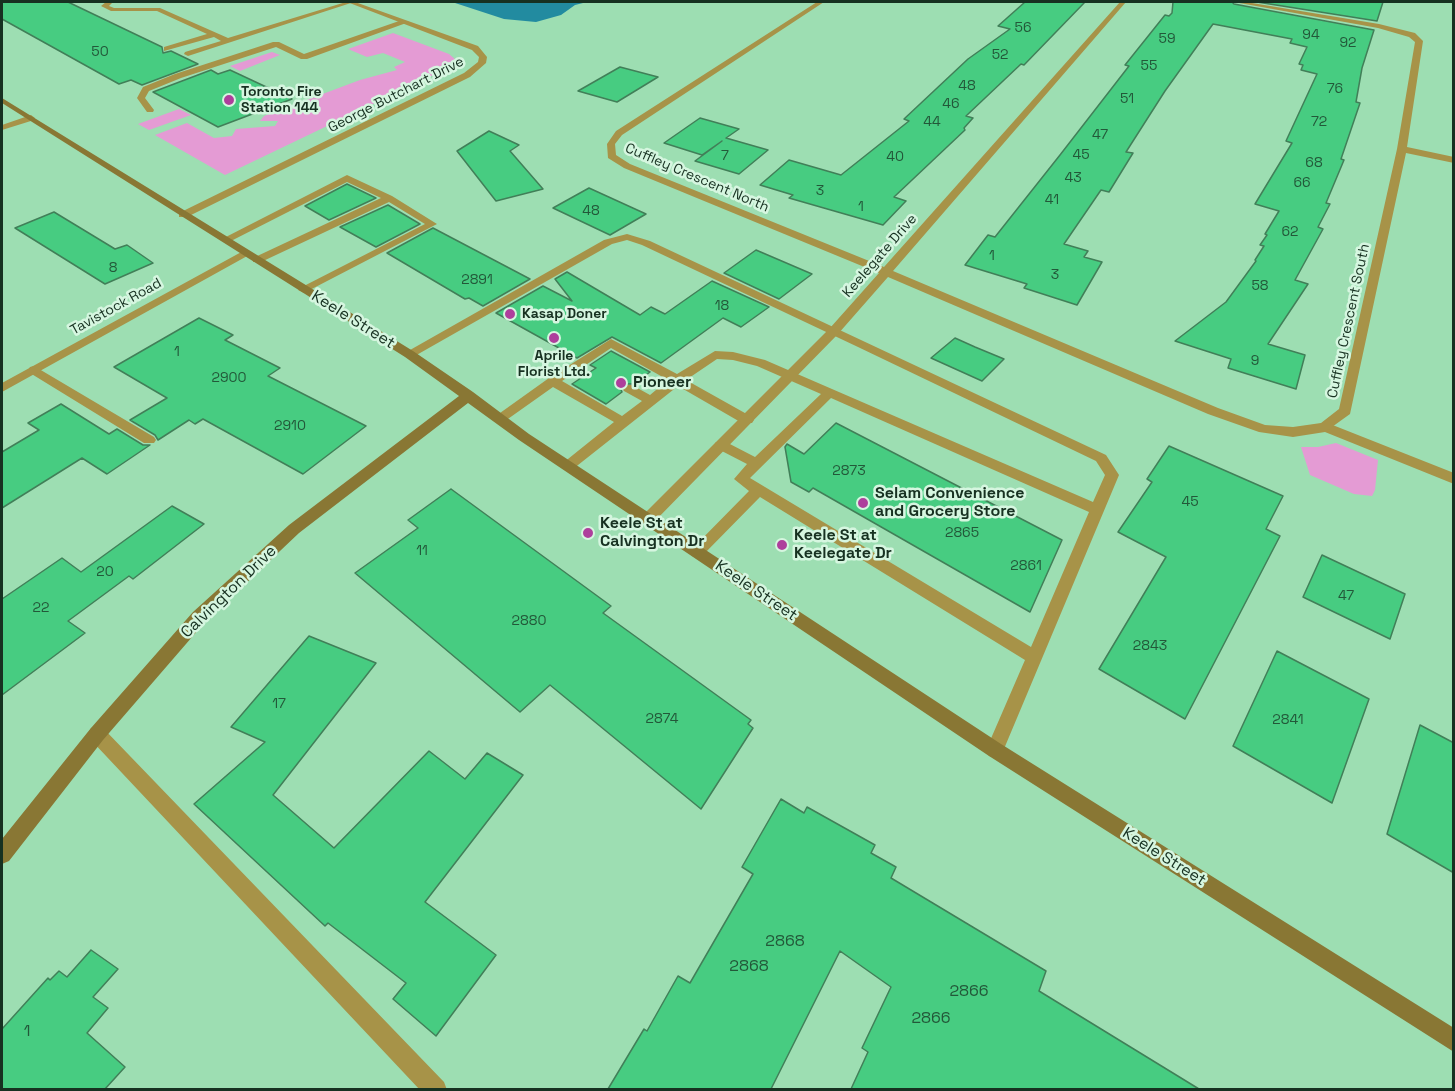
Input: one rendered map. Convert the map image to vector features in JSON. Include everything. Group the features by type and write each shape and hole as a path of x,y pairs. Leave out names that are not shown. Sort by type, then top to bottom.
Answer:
{"main road":[{"name":"Keele Street","path":"3,102 409,354 568,466 995,750 1454,1041"},
{"name":"Calvington Drive","path":"2,854 97,734 199,617 294,530 468,395"}],"street":[{"path":"110,2 104,6 113,10 158,9 228,41"},
{"path":"158,9 168,2"},
{"path":"188,54 350,2"},
{"name":"George Butchart Drive","path":"183,215 467,75 483,63 483,57 475,48 350,2"},
{"name":"Cuffley Crescent North","path":"822,2 619,133 612,144 611,156 627,166 886,272"},
{"name":"Keelegate Drive","path":"648,519 834,331 1123,2"},
{"name":"Cuffley Crescent South","path":"1237,2 1379,26 1412,35 1419,42 1402,149 1345,411 1325,427"},
{"path":"150,110 141,98 146,89 178,76 276,44 304,57 405,22"},
{"path":"167,49 213,35"},
{"path":"2,128 31,118"},
{"path":"1402,149 1454,160"},
{"path":"225,240 347,178 389,198 432,224 304,290"},
{"path":"257,260 389,198"},
{"path":"409,354 608,242 627,237 646,243 1101,458 1112,475 995,750"},
{"name":"Tavistock Road","path":"2,388 245,253"},
{"path":"886,272 1213,411 1264,429 1293,432 1325,427 1454,479"},
{"path":"500,418 611,342 747,420"},
{"path":"568,466 677,380 715,355 733,356 761,363 790,375 1097,510"},
{"path":"579,362 594,369"},
{"path":"34,370 149,440"},
{"path":"553,381 623,422"},
{"path":"628,388 650,400"},
{"path":"830,392 741,479 1035,658"},
{"path":"721,445 758,464"},
{"path":"697,552 759,490"},
{"path":"97,734 436,1089"}],"shaded area":[{"path":"393,33 449,54 456,60 448,68 225,175 155,135 187,123 214,138 232,136 236,129 275,126 278,121 260,121 264,116 360,80 397,70 394,67 405,62 383,53 367,57 348,49"},
{"path":"272,52 280,55 240,71 230,66"},
{"path":"179,109 191,115 149,130 138,124"},
{"path":"1336,443 1378,460 1375,490 1372,496 1354,494 1310,475 1301,447 1318,447"}],"water":[{"path":"452,2 587,2 575,5 561,15 536,22 504,19"}],"building":[{"path":"2,2 68,2 162,47 163,53 171,51 198,64 142,85 131,80 119,84 2,19"},
{"path":"1025,2 1085,2 1024,65 1021,64 966,116 973,118 964,128 965,130 894,197 906,201 883,225 789,198 793,195 760,185 789,160 841,175 909,121 904,119 968,59 1010,29 998,26"},
{"path":"1173,2 1232,2 1374,30 1362,68 1356,102 1360,103 1341,159 1344,160 1326,203 1330,204 1318,227 1323,229 1295,280 1308,284 1268,344 1305,355 1296,389 1228,368 1231,359 1175,341 1226,302 1256,261 1264,246 1260,245 1267,235 1265,234 1279,211 1255,204 1292,143 1286,141 1317,74 1301,70 1303,65 1299,64 1307,47 1290,43 1292,39 1213,24 1165,91 1126,152 1133,153 1109,192 1101,190 1064,244 1088,251 1084,257 1102,262 1077,305 1024,288 1027,284 965,265 988,235 995,237 1060,155 1129,66 1125,65 1165,15 1169,16 1172,13"},
{"path":"1257,2 1383,2 1377,21"},
{"path":"620,67 658,77 617,102 578,91"},
{"name":"Toronto Fire Station 144","path":"211,70 218,74 230,70 292,99 218,127 153,92"},
{"path":"700,118 739,129 726,138 768,150 739,174 695,161 722,141 702,155 664,143"},
{"path":"489,131 519,145 510,151 543,189 496,201 457,151"},
{"path":"347,184 376,198 329,220 305,206"},
{"path":"589,188 646,214 610,235 553,208"},
{"path":"388,205 420,224 376,247 340,227"},
{"path":"54,212 115,249 127,245 153,263 105,284 15,228"},
{"path":"433,228 530,279 483,306 469,298 465,299 387,253"},
{"path":"756,250 812,274 779,299 724,273"},
{"path":"567,272 640,315 651,307 665,314 712,281 769,307 741,327 723,318 661,363 612,337 577,358 496,313 543,286 572,301 555,279"},
{"path":"199,318 233,335 225,340 280,368 268,376 366,426 303,474 203,419 195,424 189,420 158,440 155,435 130,420 167,398 114,367"},
{"path":"955,338 1004,359 982,381 931,358"},
{"path":"611,351 650,372 634,384 622,384 620,387 622,392 606,404 572,384 596,368 590,365"},
{"path":"61,404 109,434 117,429 143,445 150,445 107,474 82,458 2,508 2,452 39,430 28,423"},
{"path":"836,423 1062,540 1030,612 813,488 809,492 791,482 785,447 787,444 804,454"},
{"path":"1169,446 1283,496 1266,529 1280,536 1185,719 1099,669 1166,557 1118,532 1152,482 1147,479"},
{"path":"451,489 611,606 603,613 751,720 748,724 753,728 701,809 550,685 520,712 355,573 418,528 408,520"},
{"path":"172,506 204,524 133,579 129,576 68,621 85,633 2,695 2,599 62,558 81,572"},
{"path":"1322,555 1405,594 1390,639 1303,597"},
{"path":"309,636 376,663 273,795 334,848 429,751 465,779 487,753 523,775 425,902 496,955 436,1036 393,999 406,983 328,923 325,926 194,804 265,742 231,727"},
{"path":"1277,651 1369,699 1332,803 1233,746"},
{"path":"1420,725 1454,743 1454,873 1387,834"},
{"path":"781,799 804,813 807,807 875,845 871,853 896,867 891,878 1046,971 1039,991 1199,1089 851,1089 868,1052 862,1048 891,987 840,951 771,1089 608,1089 644,1029 647,1031 678,976 690,983 753,874 742,867"},
{"path":"91,950 118,969 93,997 108,1008 87,1033 125,1067 105,1089 2,1089 2,1029 48,978 50,980 59,971 67,977"}],"place":[{"name":"Toronto Fire Station 144","path":"229,100"},
{"name":"Kasap Doner","path":"510,314"},
{"name":"Aprile Florist Ltd.","path":"554,338"},
{"name":"Pioneer","path":"621,383"},
{"name":"Selam Convenience and Grocery Store","path":"863,503"},
{"name":"Keele St at Calvington Dr","path":"588,533"},
{"name":"Keele St at Keelegate Dr","path":"782,545"}]}
